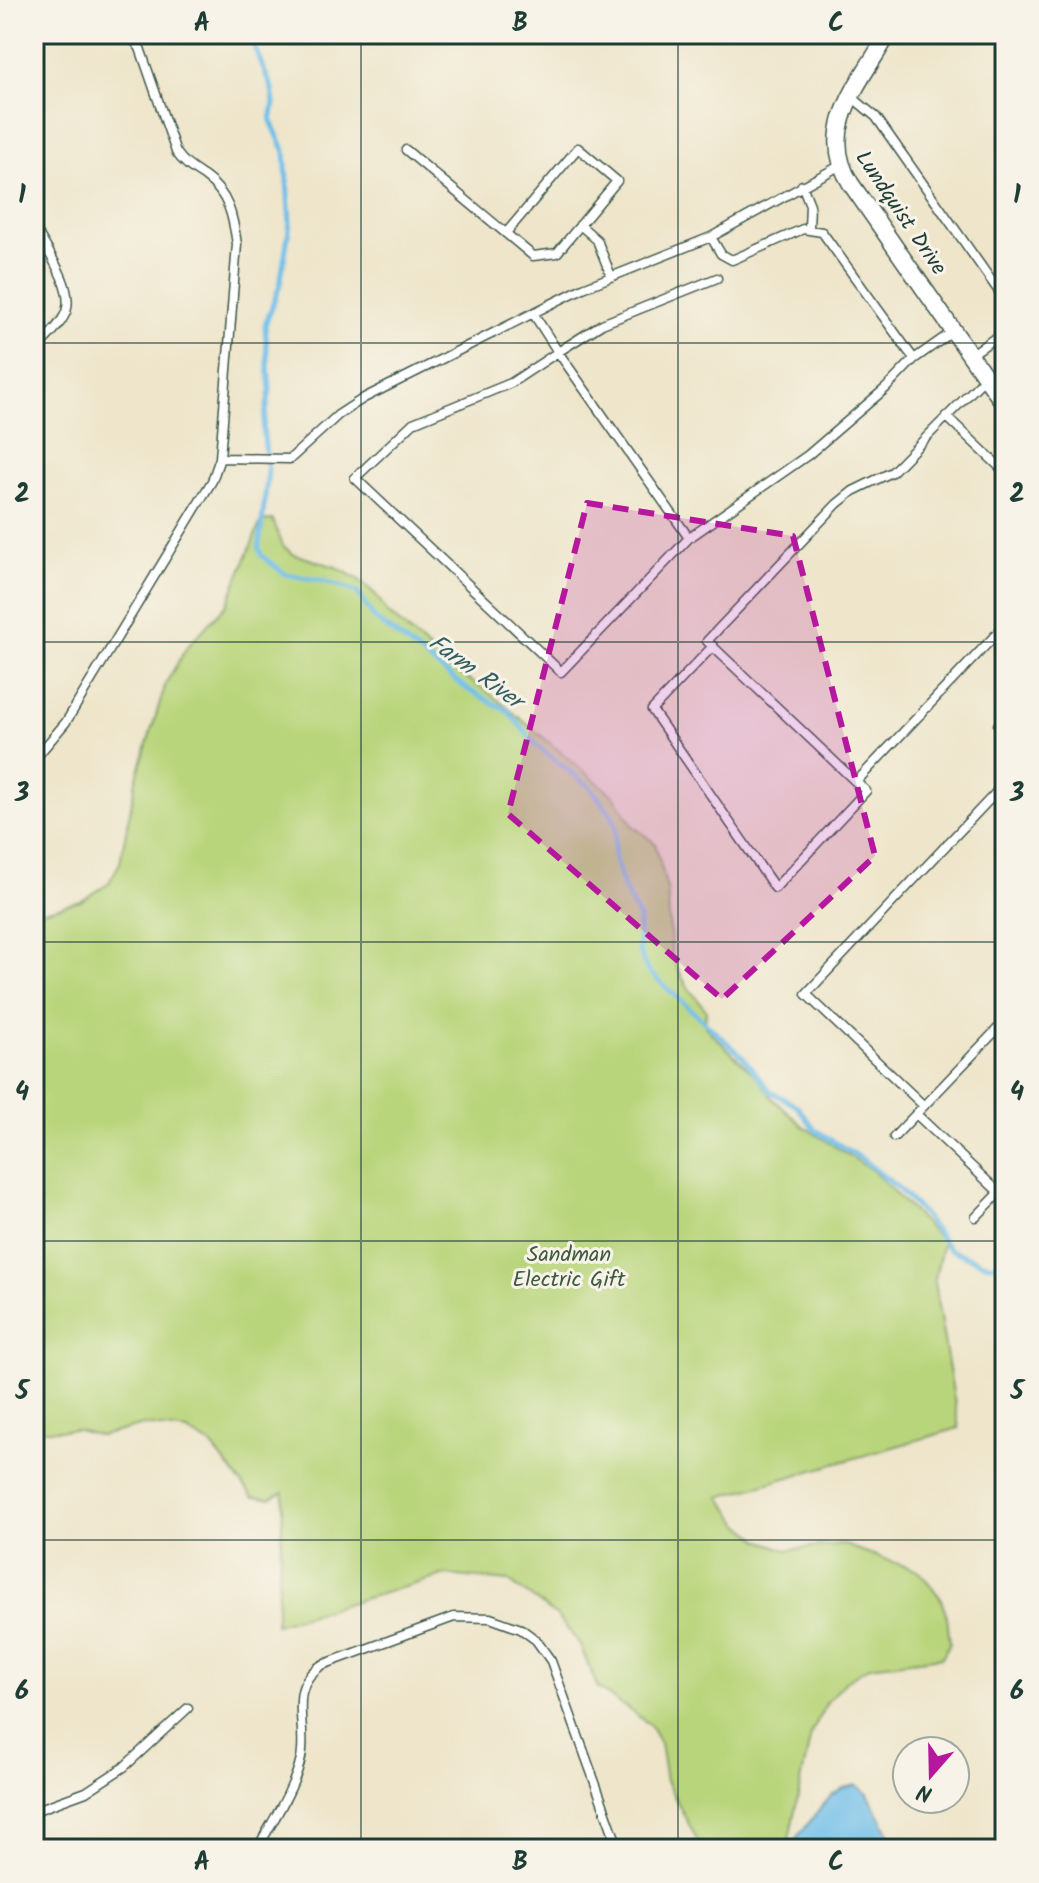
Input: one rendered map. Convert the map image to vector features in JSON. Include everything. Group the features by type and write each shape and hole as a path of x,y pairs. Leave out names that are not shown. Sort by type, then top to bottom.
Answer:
{"street":[{"name":"Lundquist Drive","path":"888,34 836,132 841,165 1005,405"}],"lane":[{"path":"34,760 66,722 212,481 220,458 237,244 233,216 224,195 182,161 176,152 140,48 129,34"},
{"path":"925,34 940,38 955,34"},
{"path":"853,98 876,117 1005,300"},
{"path":"406,150 533,256 557,253 617,181 578,148 506,233"},
{"path":"220,458 283,461 294,457 354,404 611,276 711,237 841,165"},
{"path":"802,185 810,205 809,228"},
{"path":"580,225 597,240 611,276"},
{"path":"34,226 64,284 68,305 60,321 34,351"},
{"path":"711,237 721,254 738,259 809,228 822,232 834,244 914,359"},
{"path":"717,278 602,324 511,383 413,423 355,478 561,672 689,538 818,447 893,382 914,359 955,330"},
{"path":"533,313 689,538"},
{"path":"972,354 1005,331"},
{"path":"713,646 652,710 775,888 866,791 713,646 707,641 837,504 853,491 885,477 987,376"},
{"path":"946,416 1005,472"},
{"path":"856,782 1005,625"},
{"path":"998,725 1005,717"},
{"path":"924,1106 806,994 1005,783"},
{"path":"894,1137 1005,1021"},
{"path":"916,1114 1003,1192 976,1217"},
{"path":"257,1849 300,1763 303,1742 300,1697 309,1676 322,1665 441,1620 466,1616 490,1618 521,1629 547,1654 619,1849"},
{"path":"34,1811 86,1792 124,1767 188,1708"}],"highlighted area":[{"path":"587,503 793,536 875,856 722,999 508,814"}],"green space":[{"name":"Sandman Electric Gift","path":"273,520 282,545 293,554 336,567 358,579 376,595 387,612 450,668 487,691 615,797 633,826 655,843 667,889 672,958 687,986 706,1010 705,1027 758,1078 773,1099 803,1126 873,1171 943,1242 934,1282 959,1428 720,1497 740,1524 760,1540 786,1550 842,1544 919,1571 940,1597 947,1617 950,1643 942,1657 870,1666 847,1680 827,1702 811,1734 787,1849 702,1849 666,1781 660,1743 649,1724 598,1688 580,1645 557,1616 509,1581 446,1575 276,1624 284,1492 271,1498 253,1497 211,1445 187,1431 144,1425 101,1436 77,1430 34,1430 34,921 43,911 81,901 108,884 120,863 136,780 166,683 187,647 228,603 261,521"}],"water":[{"path":"856,1785 868,1794 897,1849 787,1849 830,1797 843,1788"}],"waterway":[{"name":"Farm River","path":"249,34 272,89 274,103 271,121 285,152 290,223 280,285 265,325 270,390 263,428 268,471 259,548 262,556 285,574 324,581 357,592 375,619 467,689 508,711 537,746 590,787 611,814 616,827 614,856 623,886 639,918 639,951 647,970 742,1056 770,1091 797,1106 815,1130 862,1159 898,1188 923,1214 949,1249 983,1263 1005,1266"}]}
